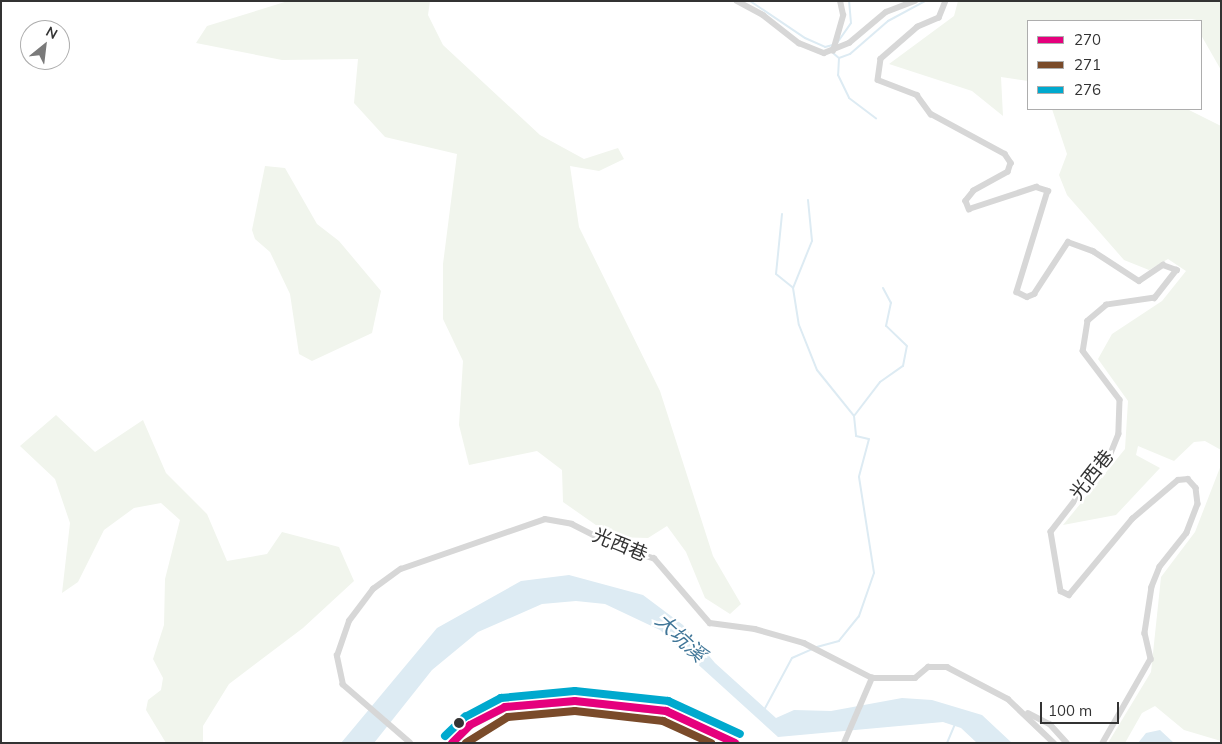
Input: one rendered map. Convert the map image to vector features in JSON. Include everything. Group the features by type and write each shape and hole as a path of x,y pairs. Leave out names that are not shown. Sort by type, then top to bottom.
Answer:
{"main road":[{"path":"452,743 470,726 504,707 575,701 666,711 733,742"}],"street":[{"path":"736,1 763,15 799,43 824,53 833,51 886,12 915,1"},
{"path":"833,51 843,15 840,1"},
{"name":"光西巷","path":"946,1 939,18 918,27 881,58 878,80 917,95 931,114 1005,154 1011,164 1008,172 974,191 966,200 969,209 1036,186 1048,191 1015,285 1019,295 1034,294 1068,242 1093,251 1139,281 1163,265 1177,270 1155,298 1107,305 1088,321 1083,351 1120,400 1119,434 1110,456 1051,532 1061,591 1069,595 1132,519 1178,480 1188,478 1196,488 1198,504 1187,533 1160,567 1152,587 1145,633 1151,659 1103,743"},
{"name":"光西巷","path":"410,743 343,685 337,656 349,621 373,589 401,569 545,519 572,524 617,547 654,558 710,623 755,629 804,643 872,678 915,678 928,667 947,667 991,688 1026,712 1050,724 1067,743"},
{"path":"844,743 850,734 872,678"},
{"name":"光西巷","path":"1026,712 1054,743"}],"shaded area":[{"path":"288,1 430,1 428,15 443,45 540,135 584,159 618,148 624,159 599,171 570,166 579,227 660,391 713,556 741,604 730,614 705,598 686,552 667,526 648,538 613,537 563,502 562,470 537,451 469,465 459,425 463,361 443,319 443,264 457,154 385,137 354,103 358,59 282,60 196,43 207,26"},
{"path":"958,1 1221,1 1221,70 1202,37 1202,20 1027,20 1027,81 1001,77 1003,116 972,91 889,64 954,16"},
{"path":"1052,110 1189,110 1221,126 1221,450 1205,441 1194,442 1174,461 1138,446 1136,455 1160,468 1116,515 1063,525 1125,449 1128,401 1098,359 1112,334 1162,301 1186,271 1168,259 1149,270 1124,260 1067,195 1059,175 1067,154"},
{"path":"265,166 285,168 317,224 339,241 381,291 372,333 312,361 299,354 290,294 270,252 255,239 252,230"},
{"path":"56,415 95,452 143,420 166,473 207,514 227,561 267,554 282,532 339,547 354,581 303,628 229,684 203,726 203,743 166,743 146,710 148,700 161,690 163,678 153,659 164,625 165,579 180,520 161,503 134,508 104,530 78,582 62,593 70,523 55,479 20,446"},
{"path":"1221,465 1221,741 1184,730 1155,706 1142,713 1125,743 1108,743 1151,672 1161,577 1195,532"}],"water":[{"name":"大坑溪","path":"569,575 643,595 683,625 715,663 776,718 794,710 831,711 902,698 932,700 982,715 1012,743 977,743 961,728 943,722 778,737 660,630 605,604 576,601 542,604 478,632 432,670 374,743 341,743 437,628 521,581"},
{"path":"1160,730 1174,743 1138,743 1146,733"}],"waterway":[{"path":"750,1 805,38 825,47 833,45"},
{"path":"837,43 851,23 849,1"},
{"path":"833,53 839,58 850,54 888,21 925,1"},
{"path":"839,58 838,75 849,98 876,118"},
{"path":"808,200 812,241 793,288 799,325 817,370 854,416 856,436 869,439 859,477 874,573 859,616 839,641 816,647"},
{"path":"782,214 776,274 793,288"},
{"path":"854,416 880,382 903,366 907,346 886,326 891,303 883,288"},
{"path":"763,712 792,658 812,649"},
{"path":"947,743 955,724"}],"transit line":[{"name":"276","path":"445,736 465,717 501,698 575,691 668,701 740,734"},
{"name":"270","path":"452,743 470,725 505,707 575,701 666,711 735,743"},
{"name":"271","path":"466,743 508,717 575,711 663,721 711,743"}]}
